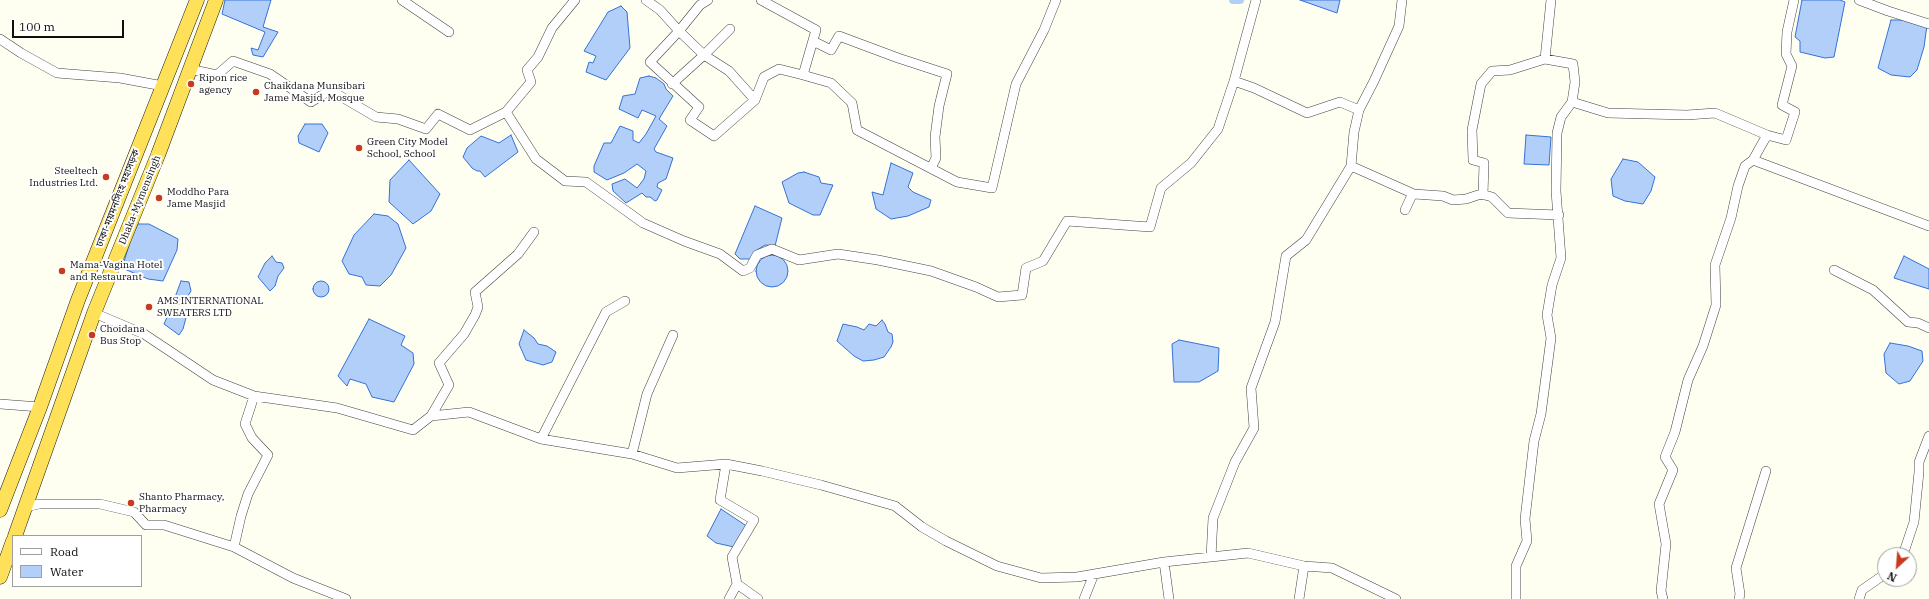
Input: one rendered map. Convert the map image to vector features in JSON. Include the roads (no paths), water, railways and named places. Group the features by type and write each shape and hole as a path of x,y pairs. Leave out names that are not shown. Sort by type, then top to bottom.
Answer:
{"highway":[{"name":"ঢাকা-ময়মনসিংহ মহাসড়ক","path":"0,510 40,407 78,300 196,0"},
{"name":"Dhaka-Mymensingh","path":"15,535 94,313 158,155 216,0"},
{"path":"0,577 12,545"}],"street":[{"path":"402,0 449,32"},
{"path":"189,69 217,75 233,61 270,74 311,102 330,90 376,117 398,119 426,129 438,114 470,130 506,112 531,82 527,70 538,57 552,28 574,0"},
{"path":"646,0 660,10 704,55 729,70 755,100"},
{"path":"708,0 700,5 679,31 650,62 672,84 699,107 690,120 714,136 755,100 764,77 779,69 831,83 852,103 857,130 957,182 992,188 1016,84 1044,30 1056,0"},
{"path":"761,0 816,30 803,75"},
{"path":"506,112 536,158 565,181 586,182 643,222 684,242 720,254 743,271 750,268 757,255 772,249 799,260 838,254 931,270 998,296 1022,295 1026,268 1042,261 1067,221 1150,227 1161,188 1191,163 1218,129 1234,81 1256,0"},
{"path":"1211,557 1213,518 1235,462 1254,428 1251,388 1275,322 1286,256 1306,240 1351,166 1354,132 1359,110 1399,26 1402,0"},
{"path":"1545,59 1552,0"},
{"path":"1572,102 1608,113 1687,115 1715,112 1767,135 1786,140 1795,112 1782,105 1792,66 1786,54 1788,32 1794,0"},
{"path":"1859,0 1929,24"},
{"path":"672,84 730,29"},
{"path":"813,41 831,50 839,36 947,74 939,106 935,137 936,158 931,168"},
{"path":"0,39 21,53 57,73 120,78 163,86"},
{"path":"1483,195 1484,163 1473,160 1472,130 1481,84 1492,71 1510,70 1545,59 1573,64 1575,82 1572,102 1561,117 1557,133 1556,191 1559,215 1561,258 1552,285 1547,315 1551,338 1540,414 1534,441 1525,519 1527,541 1516,566 1516,599"},
{"path":"1234,81 1254,88 1307,113 1340,102 1359,110"},
{"path":"1663,599 1661,591 1666,544 1659,504 1673,470 1665,457 1675,432 1688,380 1703,346 1716,305 1715,265 1731,218 1738,186 1745,166 1753,160 1767,135"},
{"path":"1753,160 1929,226"},
{"path":"1351,166 1414,194 1443,196 1453,200 1483,195 1492,197 1508,213 1559,215"},
{"path":"1405,210 1412,195 1414,194"},
{"path":"94,313 144,334 213,380 254,396 337,408 413,430 431,416 449,385 439,363 464,334 475,315 478,307 475,292 518,254 534,232"},
{"path":"1834,270 1873,290 1908,322 1918,323 1929,328"},
{"path":"541,438 606,312 625,301"},
{"path":"632,454 647,394 673,335"},
{"path":"234,546 248,494 268,455 252,438 245,424 254,396"},
{"path":"0,404 40,407"},
{"path":"431,416 469,412 541,438 632,454 677,468 726,464 821,485 895,506 922,527 946,542 997,566 1041,578 1077,577 1164,562 1248,553 1304,566 1332,568 1396,599"},
{"path":"1905,547 1914,522 1920,472 1918,462 1929,436"},
{"path":"726,464 720,500 754,520 732,556 737,584 729,599"},
{"path":"1739,599 1740,594 1736,568 1766,471"},
{"path":"26,507 39,504 100,504 134,512 146,525 164,525 234,546 293,578 346,599"},
{"path":"1164,562 1169,599"},
{"path":"1299,599 1304,566"},
{"path":"1084,599 1094,574"},
{"path":"1859,599 1862,590 1877,580"},
{"path":"737,584 758,599"}],"water":[{"path":"225,0 271,0 263,27 278,32 263,57 253,55 251,48 258,50 265,32 222,14"},
{"path":"1300,0 1340,0 1337,13"},
{"path":"1802,0 1840,0 1845,2 1834,57 1825,58 1800,52 1800,41 1795,37"},
{"path":"621,6 627,12 630,48 606,80 586,72 589,62 593,63 596,56 584,51 608,12"},
{"path":"1891,20 1907,20 1927,25 1924,47 1917,70 1910,77 1891,75 1878,68"},
{"path":"649,76 656,78 664,84 666,89 673,96 659,119 667,126 654,149 656,152 673,158 666,179 658,183 657,187 662,190 657,200 655,201 650,197 646,197 642,193 626,203 613,191 612,184 625,179 637,188 644,179 646,171 637,164 624,173 607,180 594,172 594,166 604,143 611,143 620,126 633,131 633,140 639,143 646,134 656,116 642,110 638,118 619,109 623,96 635,94 640,78"},
{"path":"305,124 322,124 328,133 319,152 299,143 298,136"},
{"path":"511,135 518,152 485,177 480,171 472,168 463,157 467,148 481,136 499,143"},
{"path":"1526,135 1551,137 1549,165 1524,164"},
{"path":"1623,159 1638,162 1655,177 1651,191 1643,204 1625,201 1613,196 1611,179"},
{"path":"409,160 440,194 431,211 413,224 389,202 390,180"},
{"path":"891,163 913,173 908,187 913,192 931,200 929,207 908,216 891,219 876,209 872,192 883,195"},
{"path":"804,172 819,177 821,183 833,185 820,215 813,215 789,203 782,182 798,173"},
{"path":"755,206 782,218 775,246 765,245 757,250 750,259 740,259 735,254"},
{"path":"374,214 388,216 398,224 406,248 391,275 380,286 366,285 362,277 349,274 342,261 354,235"},
{"path":"138,224 149,224 178,239 177,250 163,281 148,279 122,268 131,239"},
{"path":"769,255 775,255 784,259 788,271 784,283 775,287 769,287 760,283 756,274 756,268 760,259"},
{"path":"272,256 276,262 282,263 284,268 278,276 275,286 270,291 258,277 265,263"},
{"path":"1904,256 1929,269 1929,289 1894,278"},
{"path":"181,281 189,282 191,291 182,305 176,303 174,300"},
{"path":"321,281 328,286 329,289 324,296 321,297 314,292 313,289 318,282"},
{"path":"171,308 187,314 183,329 179,335 164,324"},
{"path":"369,319 405,336 401,345 413,353 414,364 394,402 372,397 366,384 350,379 347,386 338,376"},
{"path":"882,320 888,332 892,334 893,342 884,357 863,361 854,356 837,341 843,324 864,330 869,324 876,326"},
{"path":"524,330 534,338 538,344 547,346 556,352 552,362 543,365 526,360 519,344"},
{"path":"1179,340 1219,348 1218,371 1199,382 1174,382 1172,344"},
{"path":"1890,343 1908,346 1922,351 1923,361 1910,381 1899,384 1886,373 1884,354"},
{"path":"721,509 748,527 734,547 716,543 707,536"}],"waterway":[{"path":"1233,0 1240,0"}],"place":[{"name":"Ripon rice agency","path":"191,84"},
{"name":"Chaikdana Munsibari Jame Masjid, Mosque","path":"256,92"},
{"name":"Green City Model School, School","path":"359,148"},
{"name":"Steeltech Industries Ltd.","path":"106,177"},
{"name":"Moddho Para Jame Masjid","path":"159,198"},
{"name":"Mama-Vagina Hotel and Restaurant","path":"62,271"},
{"name":"AMS INTERNATIONAL SWEATERS LTD","path":"149,307"},
{"name":"Choidana Bus Stop","path":"92,335"},
{"name":"Shanto Pharmacy, Pharmacy","path":"131,503"}]}
